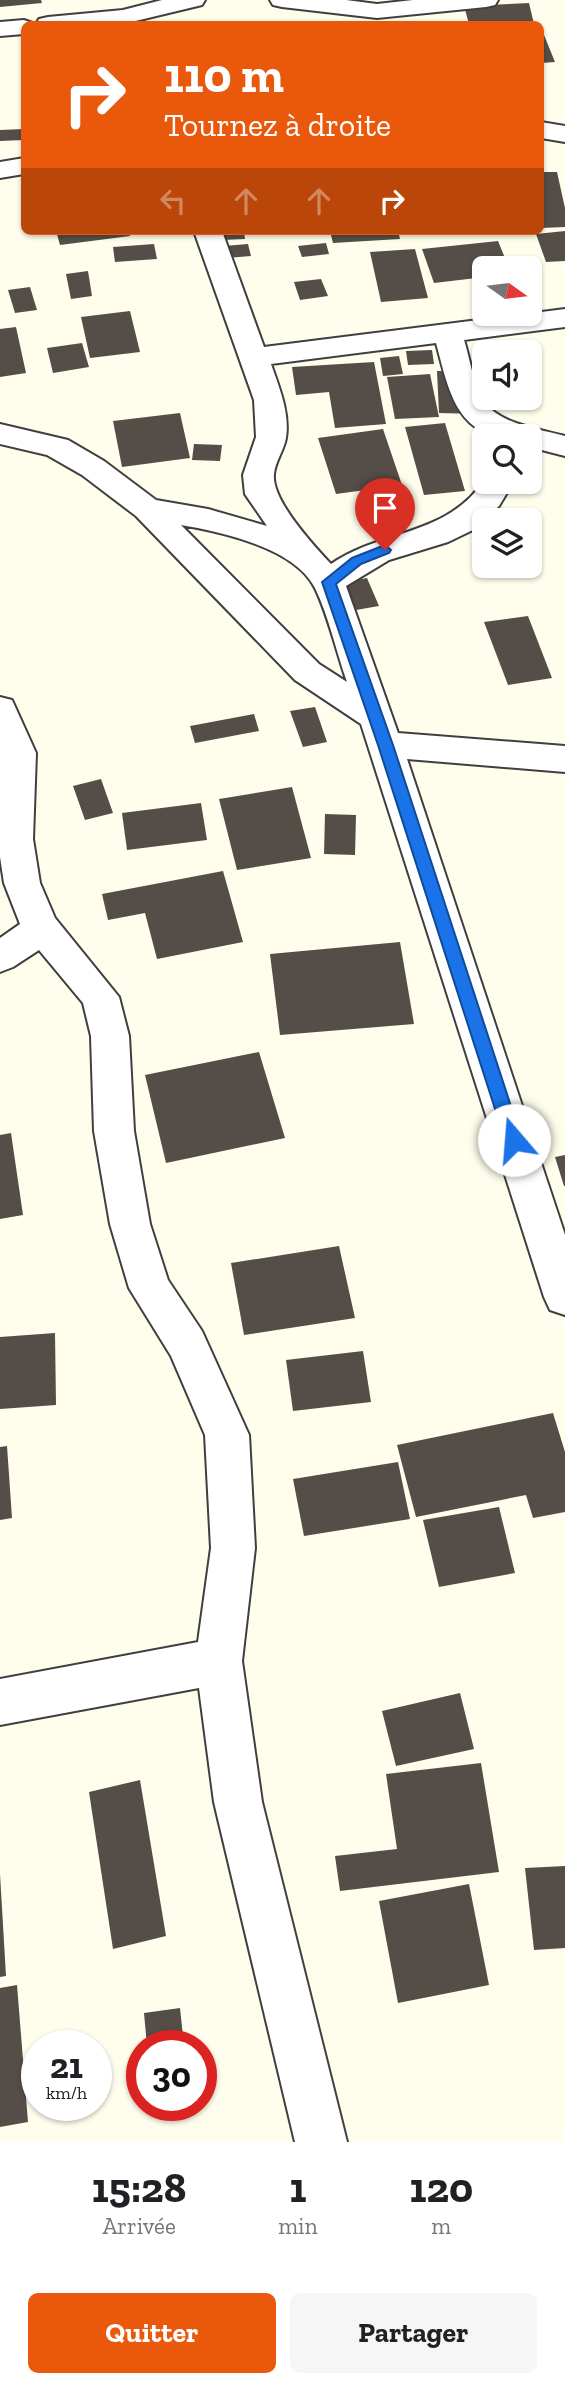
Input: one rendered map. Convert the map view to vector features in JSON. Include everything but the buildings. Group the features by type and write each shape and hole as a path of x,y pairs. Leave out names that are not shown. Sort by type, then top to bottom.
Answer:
{"street":[{"path":"70,21 193,0"},
{"path":"282,0 377,11 486,0"},
{"path":"0,29 21,27"},
{"path":"544,130 565,134"},
{"path":"0,170 21,166"},
{"path":"209,235 269,400 271,437 258,475 258,486 300,551 329,582 381,731 565,1297"},
{"path":"254,357 565,318"},
{"path":"447,333 470,406 496,424"},
{"path":"0,434 57,447 93,468 148,509 307,672 381,731 565,759"},
{"path":"542,440 565,446"},
{"path":"329,582 357,561 444,533 484,508 492,494"},
{"path":"148,509 202,516 240,526 300,551"},
{"path":"2,717 19,753 15,839 22,883 31,911 42,928 100,997 110,1036 114,1131 130,1224 150,1288 187,1344 228,1435 233,1548 219,1661 238,1802 321,2142"},
{"path":"0,957 42,928"},
{"path":"0,1702 219,1661"}],"route":[{"path":"385,550 357,561 329,582 386,745 514,1140"}]}
